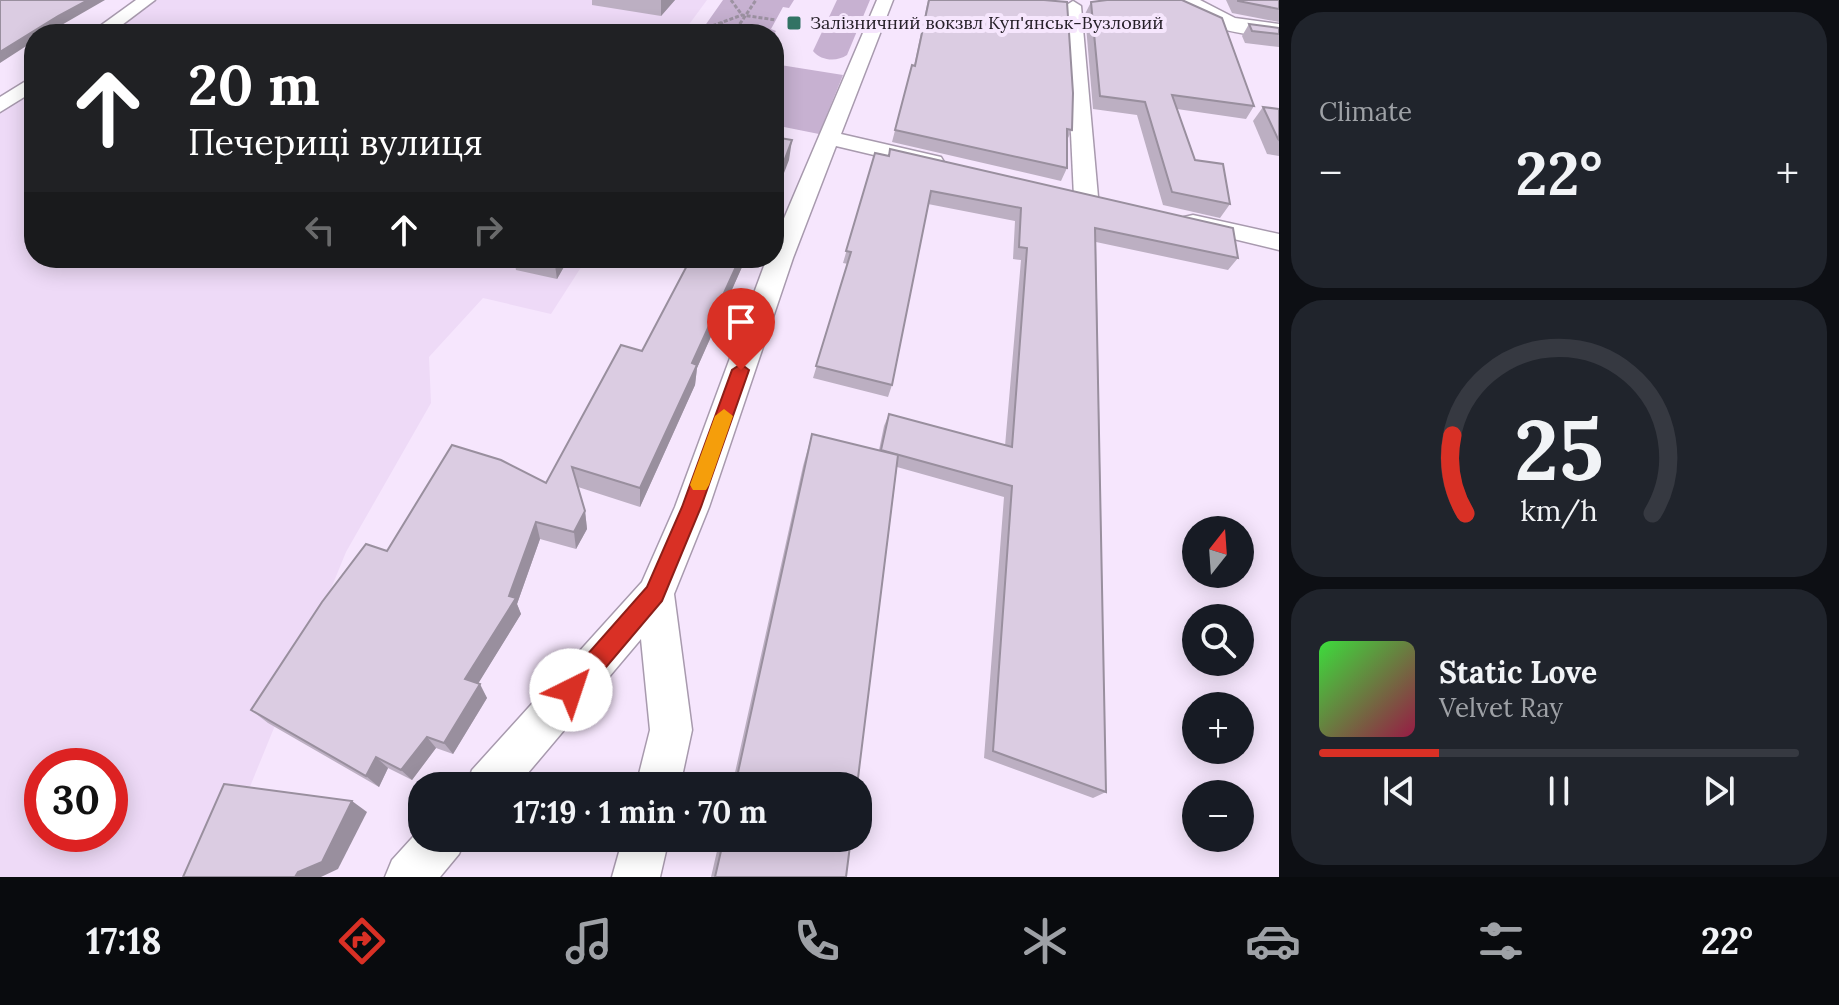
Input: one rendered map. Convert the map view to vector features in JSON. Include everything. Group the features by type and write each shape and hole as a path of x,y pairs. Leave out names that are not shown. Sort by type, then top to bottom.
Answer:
{"street":[{"path":"110,0 142,3"},
{"path":"784,248 885,0"},
{"path":"1187,0 1195,9 1227,24 1279,31"},
{"path":"112,24 142,3"},
{"path":"1055,190 1093,199 1066,6 1097,6"},
{"path":"0,106 24,89"},
{"path":"829,138 950,166"},
{"path":"1178,219 1279,242"},
{"path":"500,772 655,594 692,507 776,268"},
{"path":"655,594 671,730 661,772"},
{"path":"409,877 431,852"},
{"path":"636,877 642,852"}],"path":[{"path":"732,1 740,0"},
{"path":"738,24 756,0"},
{"path":"732,1 743,15"},
{"path":"716,24 743,15 776,20"}],"shaded area":[{"path":"135,0 707,0 689,24 104,24"},
{"path":"723,0 794,0 789,8 783,7 774,24 706,24"},
{"path":"837,0 870,0 847,55 829,59 813,51"},
{"path":"784,66 843,75 819,134 784,127"},
{"path":"24,88 24,268 581,268 551,314 483,298 429,357 431,403 346,552 213,877 0,877 0,107"}],"building":[{"path":"0,0 88,0 45,24 24,24 24,37 0,52"},
{"path":"929,0 1067,2 1073,93 1072,130 1067,129 1067,168 895,130 912,65 915,66"},
{"path":"1182,0 1222,18 1254,106 1172,95 1195,160 1223,164 1230,204 1172,192 1145,102 1100,96 1091,2"},
{"path":"1279,0 1279,9 1238,1"},
{"path":"1249,24 1279,28 1279,34 1252,31"},
{"path":"1263,107 1279,109 1279,140 1278,139"},
{"path":"784,139 792,140 784,161"},
{"path":"890,149 1233,228 1238,258 1095,228 1106,792 993,751 1012,486 881,450 889,414 1012,447 1027,248 1019,247 1021,208 931,191 892,385 816,366 851,252 846,251 875,153 889,156"},
{"path":"686,268 735,268 692,363 697,365 640,488 572,467 585,511 574,532 536,522 509,596 516,598 465,679 480,684 444,743 427,737 401,770 376,757 366,776 251,710 322,602 366,544 387,551 452,445 501,460 546,483 621,345 642,351"},
{"path":"812,434 898,455 859,772 738,772"},
{"path":"224,784 352,801 322,862 298,872 295,877 183,877"},
{"path":"721,852 849,852 846,877 715,877"}],"slow traffic":[{"path":"699,485 724,416"}],"place":[{"name":"Залізничний вокзвл Куп'янськ-Вузловий","path":"794,23"}],"route":[{"path":"571,690 655,594 692,507 741,370"}]}
